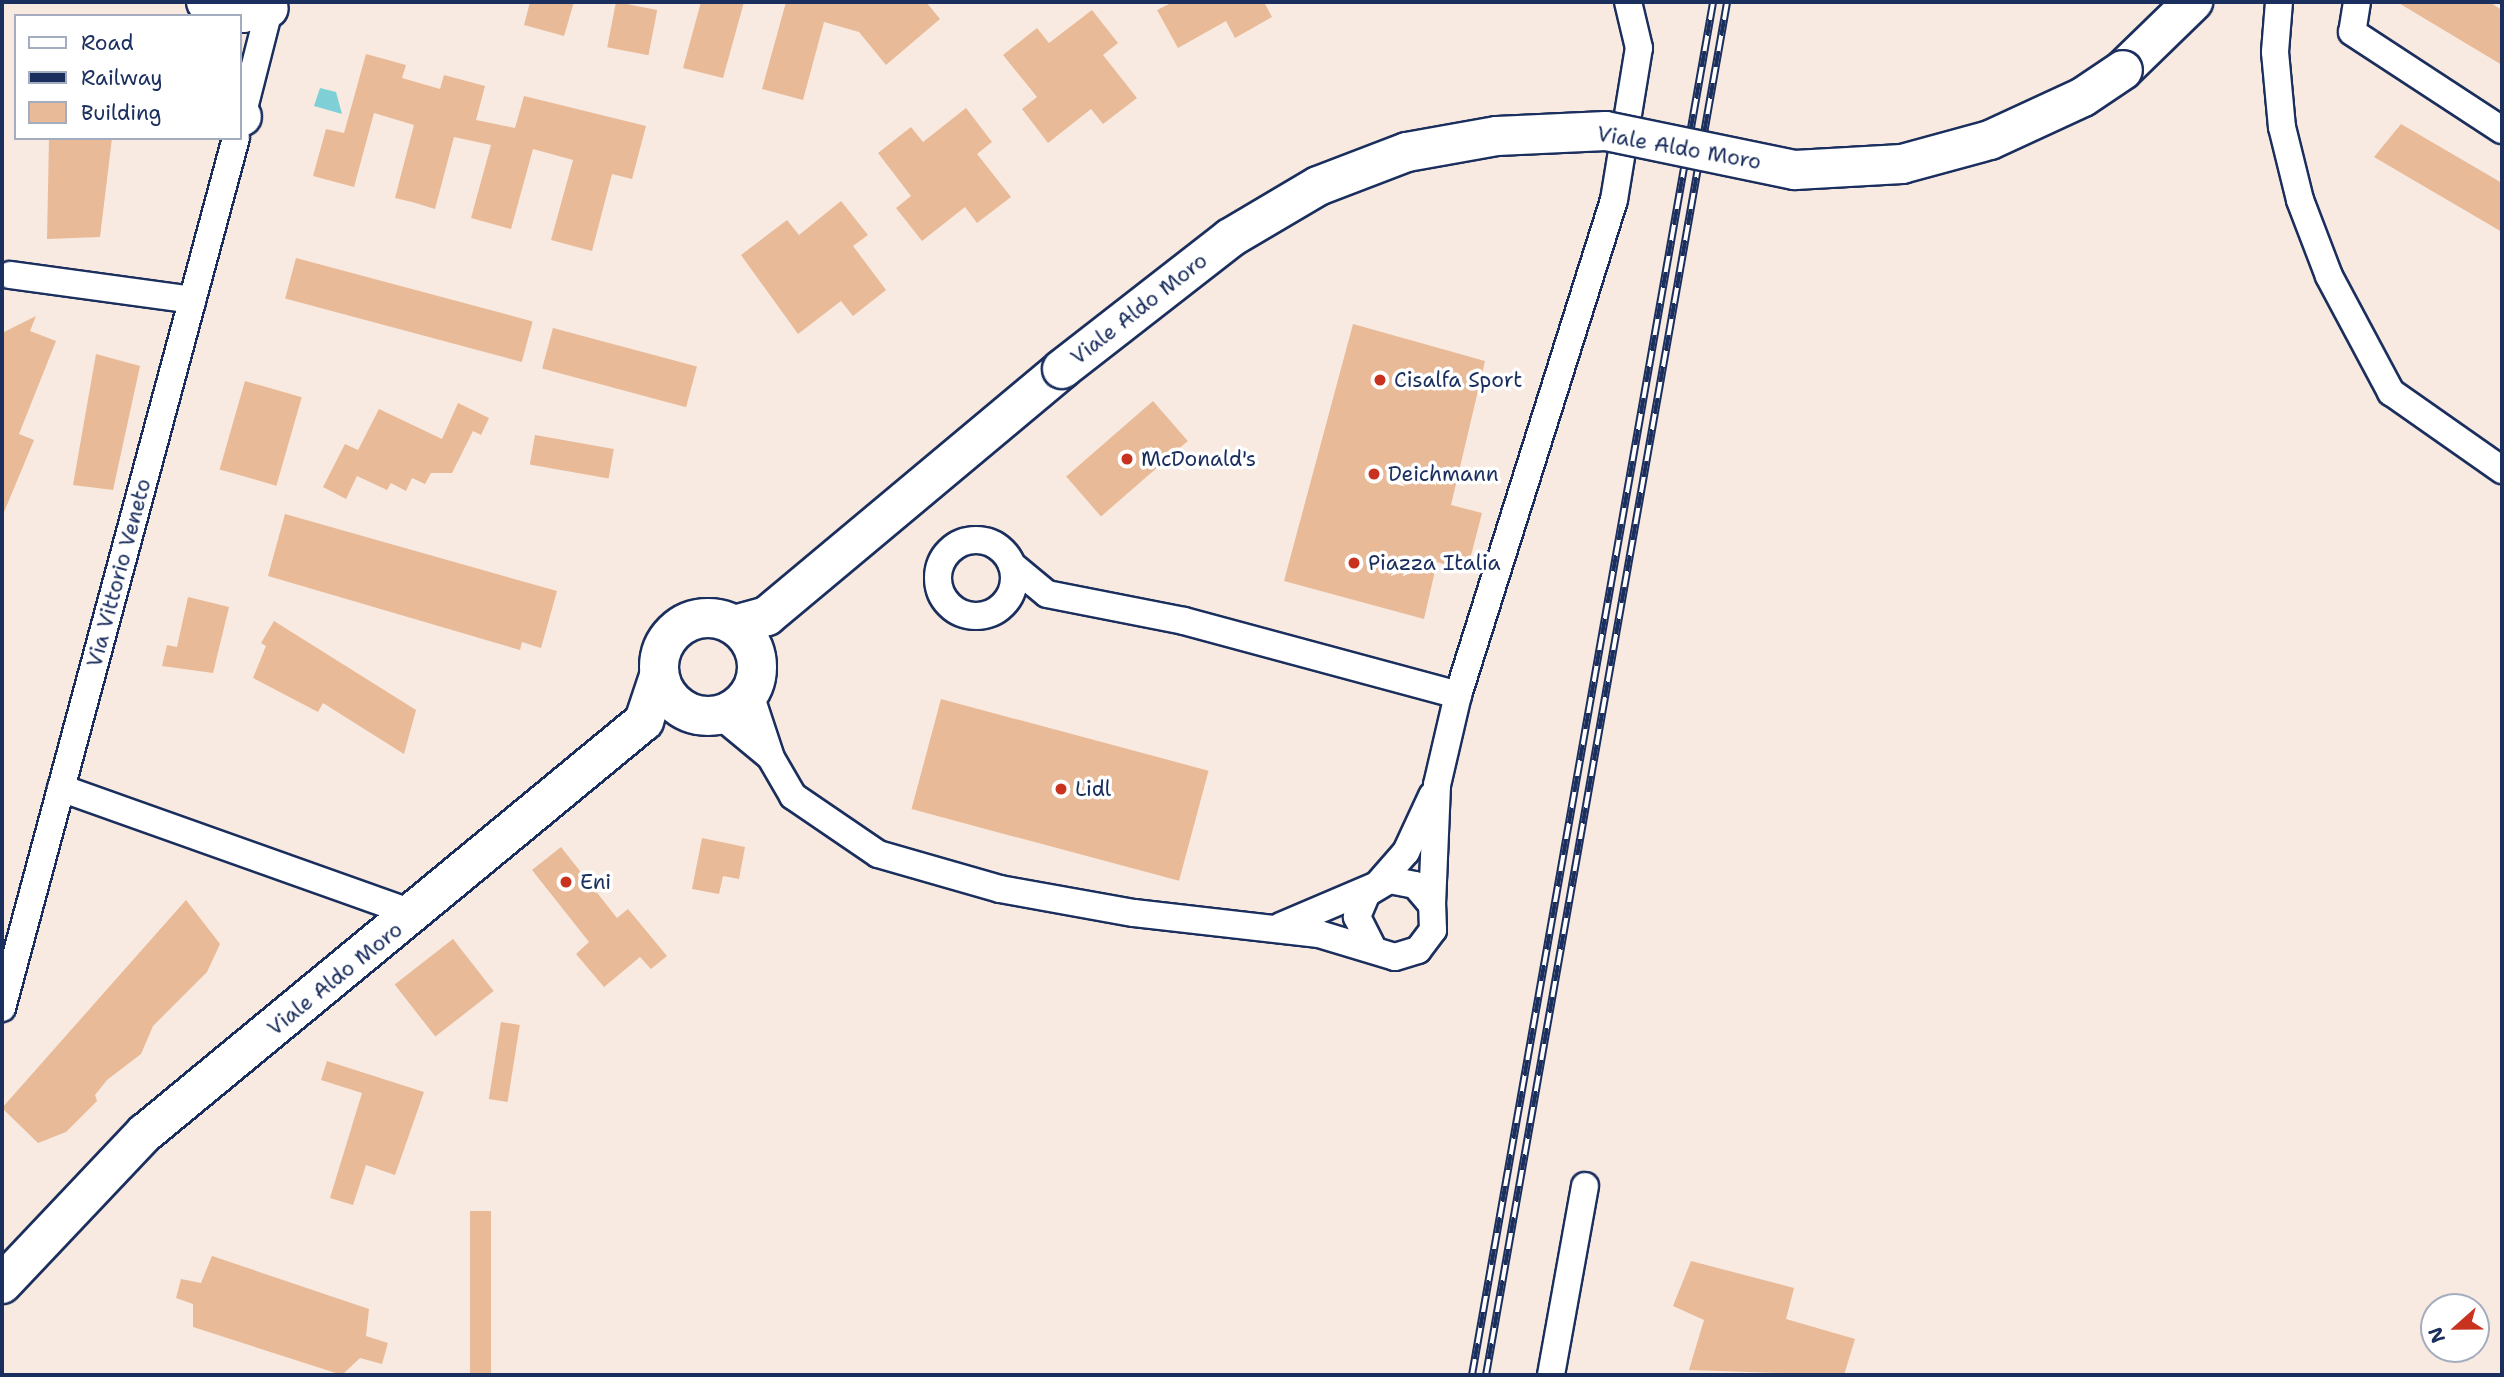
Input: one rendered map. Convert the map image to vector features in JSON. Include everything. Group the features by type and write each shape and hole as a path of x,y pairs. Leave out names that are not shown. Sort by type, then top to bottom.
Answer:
{"main road":[{"path":"206,2 242,13 268,4"},
{"name":"Viale Aldo Moro","path":"752,630 1062,369 1230,238 1318,186 1406,152 1497,136 1606,131 1795,170 1902,164 1990,140 2083,97 2123,70 2193,2"},
{"path":"704,618 752,630 758,664 750,694 739,707 699,716 644,721 659,676 660,658 676,630 704,618"},
{"path":"659,676 670,698 699,716"},
{"name":"Viale Aldo Moro","path":"39,1250 145,1133 415,914 644,721"},
{"path":"2,1284 39,1250"},
{"path":"2,1315 39,1250"}],"street":[{"path":"750,694 771,758 793,796 819,817 878,854 945,878 1270,930 1373,949 1395,957 1419,950 1433,930 1437,785 1458,695 1614,200 1639,58 1628,2"},
{"path":"2279,2 2275,52 2282,127 2300,200 2329,276 2391,392 2502,470"},
{"path":"2357,2 2352,32 2502,130"},
{"name":"Via Vittorio Veneto","path":"242,111 268,4"},
{"name":"Via Vittorio Veneto","path":"2,1008 234,140"},
{"path":"10,275 192,300"},
{"path":"1047,594 1012,565 995,545 970,540 940,565 939,589 952,609 975,617 1047,594 1184,621 1458,695"},
{"path":"1001,607 1013,590 1012,565"},
{"path":"699,716 727,721 771,758"},
{"path":"1373,949 1357,917 1377,885 1406,852 1437,785"},
{"path":"61,788 415,914"},
{"path":"1270,930 1377,885 1403,881 1432,905"},
{"path":"1551,1375 1585,1186"}],"water":[{"path":"320,88 336,92 342,114 314,106"}],"building":[{"path":"530,2 574,2 564,36 524,25"},
{"path":"616,2 657,10 648,55 607,47"},
{"path":"701,2 744,2 723,78 683,68"},
{"path":"786,2 926,2 940,19 886,65 859,32 824,22 803,100 762,89"},
{"path":"1173,2 1264,2 1272,17 1235,38 1226,21 1178,48 1157,10"},
{"path":"2397,2 2489,2 2502,10 2502,65"},
{"path":"1092,10 1118,43 1103,55 1137,98 1103,124 1091,109 1048,143 1022,109 1037,97 1003,55 1037,28 1049,43"},
{"path":"366,54 406,65 402,78 440,89 444,75 485,86 476,120 515,128 524,96 646,126 632,179 612,174 592,251 551,240 573,160 533,149 511,229 471,218 491,145 454,137 435,209 395,198 414,125 374,113 354,187 313,176 326,129 344,133"},
{"path":"966,108 992,142 977,154 1011,197 977,223 965,207 922,241 896,208 911,196 878,153 911,127 923,142"},
{"path":"2401,124 2502,183 2502,232 2374,157"},
{"path":"49,140 112,140 100,237 47,239"},
{"path":"841,201 868,235 853,246 886,290 853,316 841,301 798,334 741,255 787,220 799,235"},
{"path":"296,258 533,321 522,362 285,299"},
{"path":"36,316 30,331 56,341 19,434 34,440 2,517 2,333"},
{"path":"1353,324 1485,361 1451,505 1482,513 1467,571 1437,562 1424,619 1284,581"},
{"path":"553,328 697,367 686,407 542,369"},
{"path":"96,354 140,366 113,490 73,485"},
{"path":"245,381 302,397 276,486 220,469"},
{"name":"McDonald's","path":"1153,401 1188,441 1101,516 1066,476"},
{"path":"458,403 489,418 481,435 473,431 452,473 431,473 425,484 412,478 406,491 391,483 387,490 357,476 346,499 323,487 345,444 358,450 379,409 442,439"},
{"path":"535,435 614,449 609,478 530,465"},
{"path":"285,514 557,591 541,648 522,642 520,650 268,576"},
{"path":"188,597 229,607 213,673 162,666 167,645 177,647"},
{"path":"274,621 416,710 404,754 323,703 318,712 253,678 266,646 261,643"},
{"name":"Lidl","path":"941,699 1209,771 1179,881 911,809"},
{"path":"702,838 745,847 739,879 723,876 719,894 692,889"},
{"path":"561,847 617,918 628,909 667,956 651,969 640,957 604,987 576,954 589,942 532,870"},
{"path":"186,900 220,944 207,972 153,1026 141,1054 107,1080 95,1095 97,1101 66,1132 38,1143 2,1108"},
{"path":"453,939 494,991 435,1037 395,985"},
{"path":"501,1022 520,1025 508,1102 489,1099"},
{"path":"327,1061 424,1092 395,1175 366,1165 353,1205 330,1198 362,1093 321,1080"},
{"path":"470,1211 491,1211 491,1375 470,1375"},
{"path":"212,1256 369,1309 366,1336 388,1343 382,1364 360,1358 342,1375 193,1327 193,1304 176,1298 181,1279 201,1283"},
{"path":"1691,1261 1794,1288 1786,1319 1855,1339 1844,1375 1689,1370 1704,1320 1673,1306"}],"railway":[{"path":"1472,1375 1713,2"},
{"path":"1486,1375 1727,2"}],"place":[{"name":"Cisalfa Sport","path":"1380,380"},
{"name":"McDonald's","path":"1127,459"},
{"name":"Deichmann","path":"1374,474"},
{"name":"Piazza Italia","path":"1354,563"},
{"name":"Lidl","path":"1061,789"},
{"name":"Eni","path":"566,882"}]}
